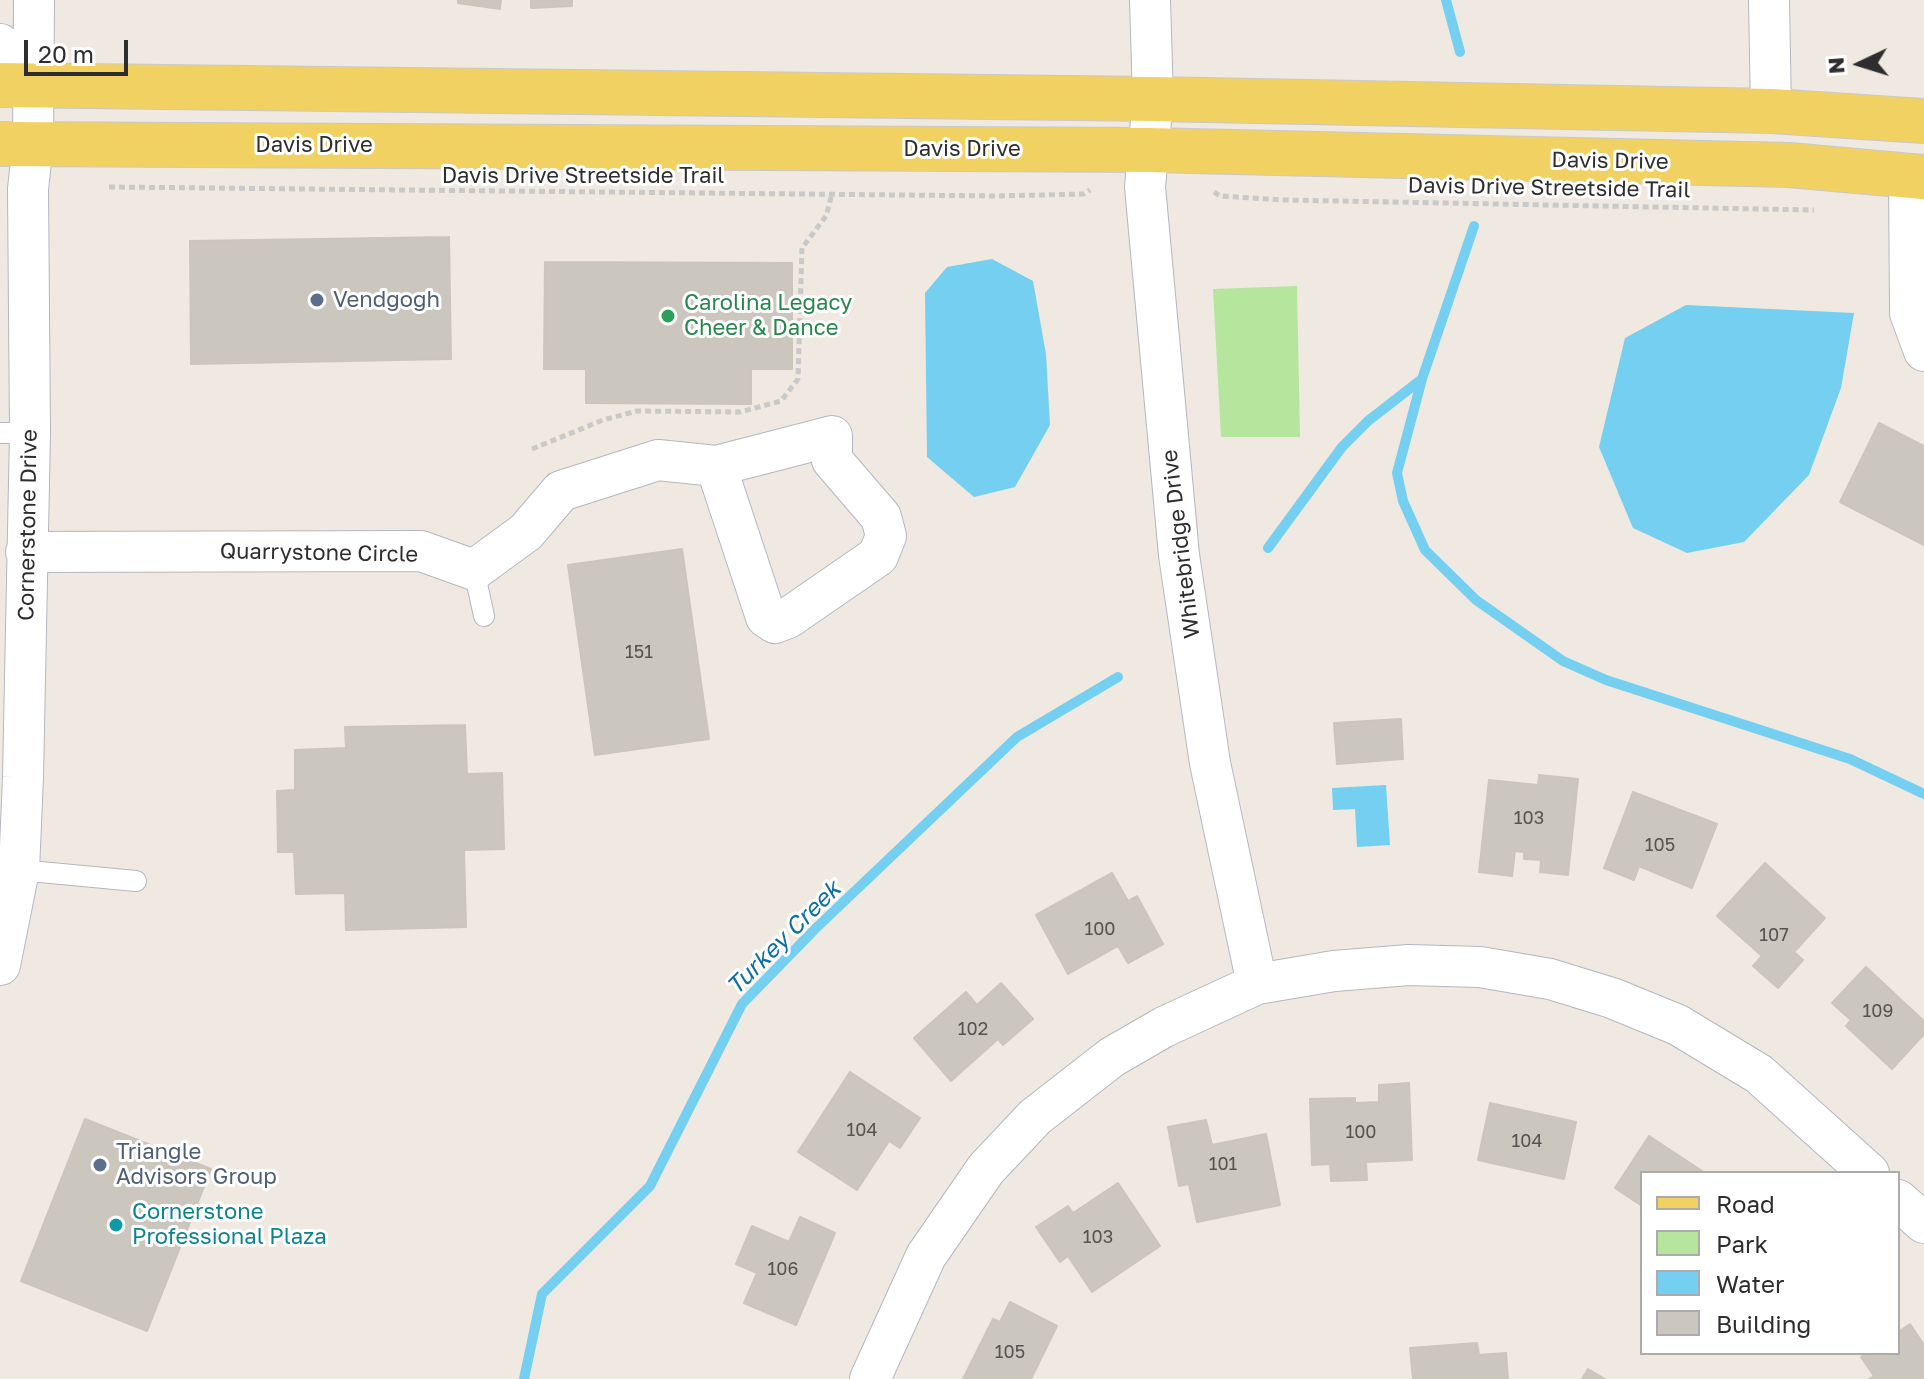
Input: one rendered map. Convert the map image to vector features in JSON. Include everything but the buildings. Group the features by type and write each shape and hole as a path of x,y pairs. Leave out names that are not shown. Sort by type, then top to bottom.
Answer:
{"main road":[{"path":"16,85 1153,99 1771,111 1924,121"},
{"name":"Davis Drive","path":"16,144 1148,150 1789,165 1916,176"}],"street":[{"name":"Cornerstone Drive","path":"0,965 19,870 12,777 26,552 15,433 28,189 16,144 16,85 34,0"},
{"name":"Whitebridge Drive","path":"1150,0 1153,99 1145,187 1179,555 1210,763 1257,984"},
{"path":"1769,0 1771,111"},
{"path":"0,44 16,85"},
{"path":"1916,176 1910,313 1924,351"},
{"path":"474,570 526,532 561,491 658,460 716,466 832,436 832,460 881,517 886,536 878,556 788,618 775,623 766,617 716,466"},
{"name":"Quarrystone Circle","path":"26,552 421,551 474,570"},
{"path":"870,1379 926,1256 986,1169 1035,1117 1112,1057 1164,1027 1257,984 1334,971 1409,965 1466,967 1550,979 1612,998 1678,1025 1759,1074 1867,1171"},
{"path":"1900,1202 1924,1223"}],"lane":[{"path":"474,570 484,616"},
{"path":"19,870 136,881"}],"path":[{"name":"Davis Drive Streetside Trail","path":"97,187 1084,194"},
{"path":"532,449 603,420 637,411 740,412 781,401 798,379 802,248 826,216 832,194"},
{"name":"Davis Drive Streetside Trail","path":"1220,196 1818,210"}],"green space":[{"path":"1297,286 1300,437 1221,437 1213,289"}],"water":[{"path":"992,259 1033,281 1046,354 1050,425 1015,487 974,497 927,457 925,293 947,267"},
{"path":"1686,305 1854,313 1841,388 1809,475 1744,542 1687,553 1633,528 1599,447 1625,338"},
{"path":"1386,785 1390,845 1357,847 1355,809 1333,810 1332,788"}],"waterway":[{"name":"Turkey Creek","path":"1446,0 1460,52"},
{"path":"1474,226 1422,379 1397,473 1403,501 1425,550 1476,600 1563,661 1606,680 1850,759 1924,794"},
{"name":"Turkey Creek","path":"1268,548 1342,447 1368,421 1422,379"},
{"name":"Turkey Creek","path":"524,1379 542,1294 650,1186 742,1004 815,929 1017,737 1118,677"}],"place":[{"name":"Vendgogh","path":"317,300"},
{"name":"Carolina Legacy Cheer & Dance","path":"668,316"},
{"name":"Triangle Advisors Group","path":"100,1165"},
{"name":"Cornerstone Professional Plaza","path":"116,1225"}]}
